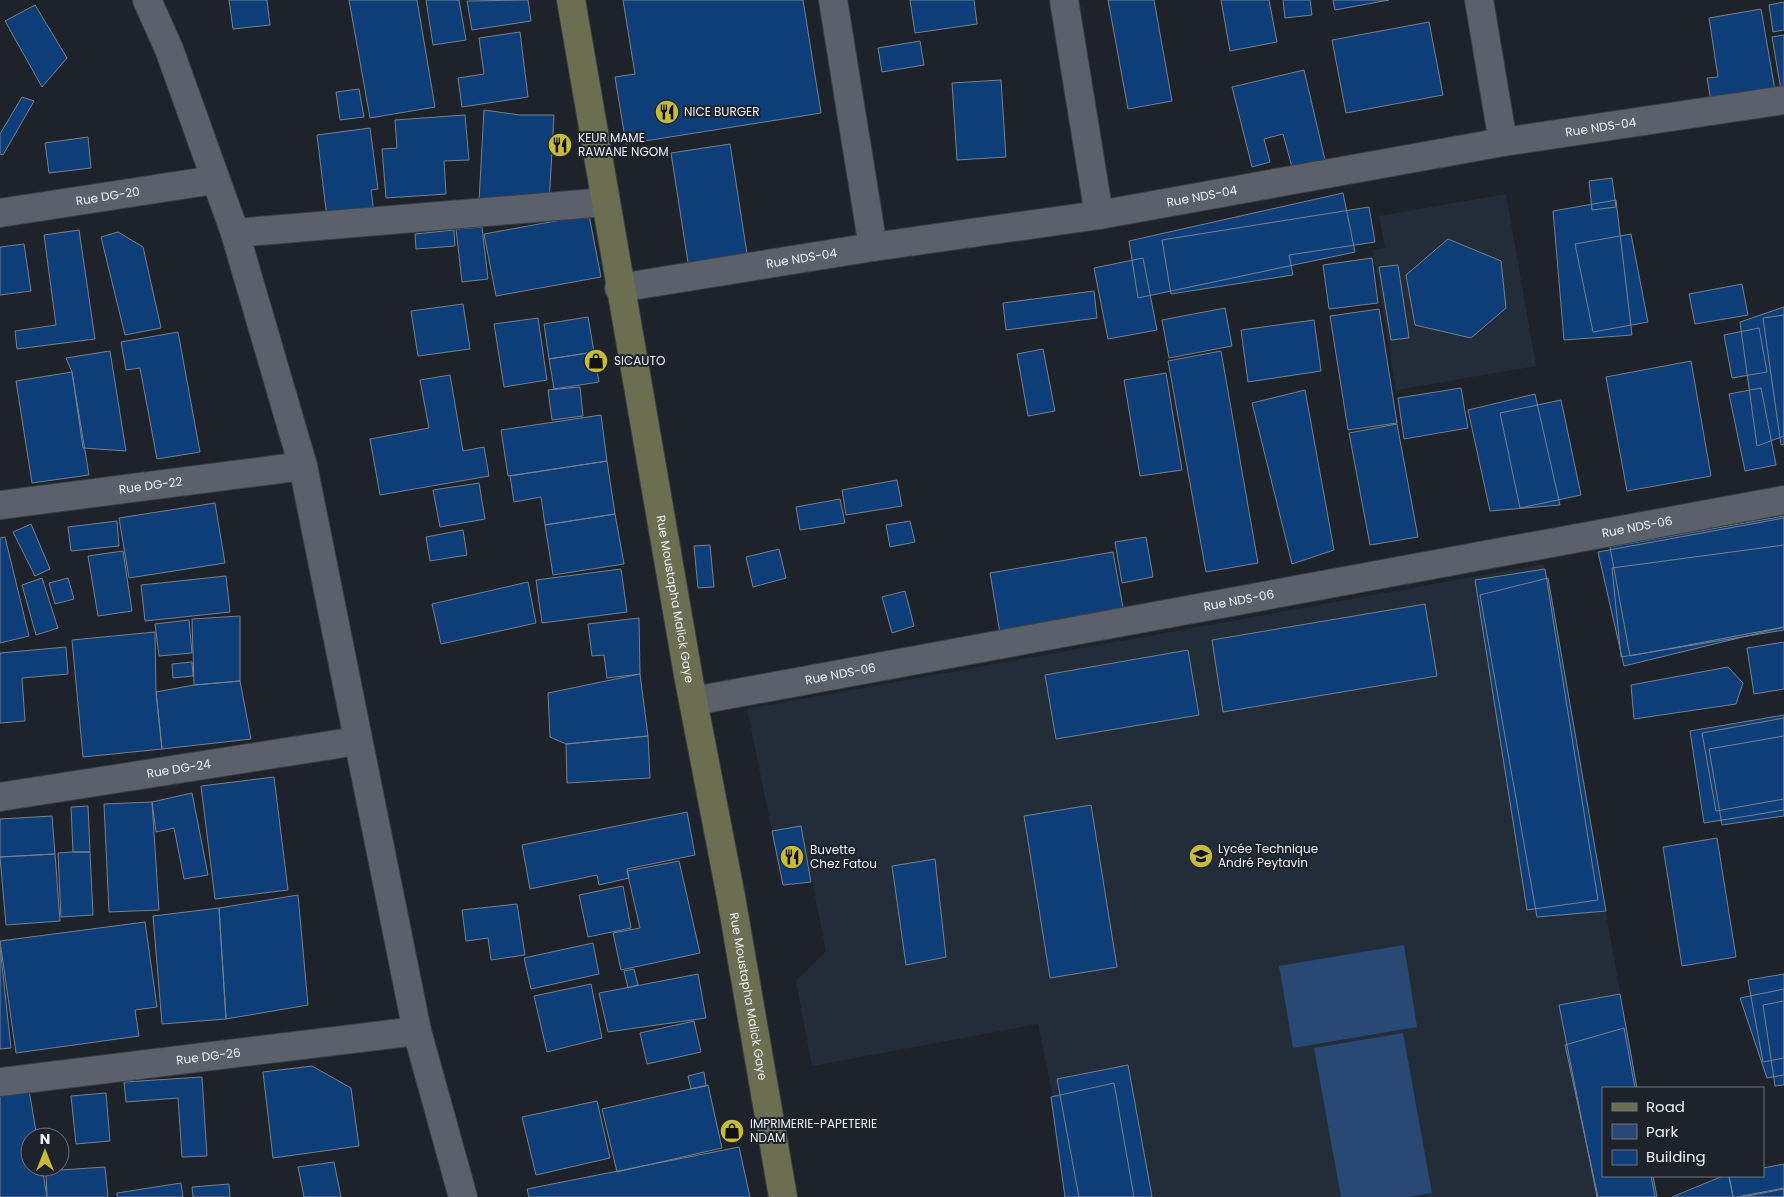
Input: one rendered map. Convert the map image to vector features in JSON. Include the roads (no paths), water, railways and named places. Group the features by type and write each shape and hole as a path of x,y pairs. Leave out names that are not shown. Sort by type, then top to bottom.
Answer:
{"street":[{"path":"147,0 168,50 235,233 302,466 417,1031 463,1197"},
{"name":"Rue Moustapha Malick Gaye","path":"571,0 620,288 747,984 783,1197"},
{"path":"833,0 873,247"},
{"path":"1064,0 1099,215"},
{"path":"1479,0 1503,142"},
{"name":"Rue NDS-04","path":"620,288 873,247 1099,215 1503,142 1784,100"},
{"name":"Rue DG-20","path":"0,213 214,180"},
{"path":"235,233 606,202"},
{"name":"Rue DG-22","path":"0,505 302,466"},
{"name":"Rue NDS-06","path":"694,701 1784,500"},
{"name":"Rue DG-24","path":"0,797 357,741"},
{"name":"Rue DG-26","path":"0,1082 417,1031"}],"place":[{"name":"NICE BURGER","path":"667,112"},
{"name":"KEUR MAME RAWANE NGOM","path":"560,145"},
{"name":"SICAUTO","path":"596,361"},
{"name":"Lycée Technique André Peytavin","path":"1201,856"},
{"name":"Buvette Chez Fatou","path":"792,857"},
{"name":"IMPRIMERIE-PAPETERIE NDAM","path":"732,1131"}]}
